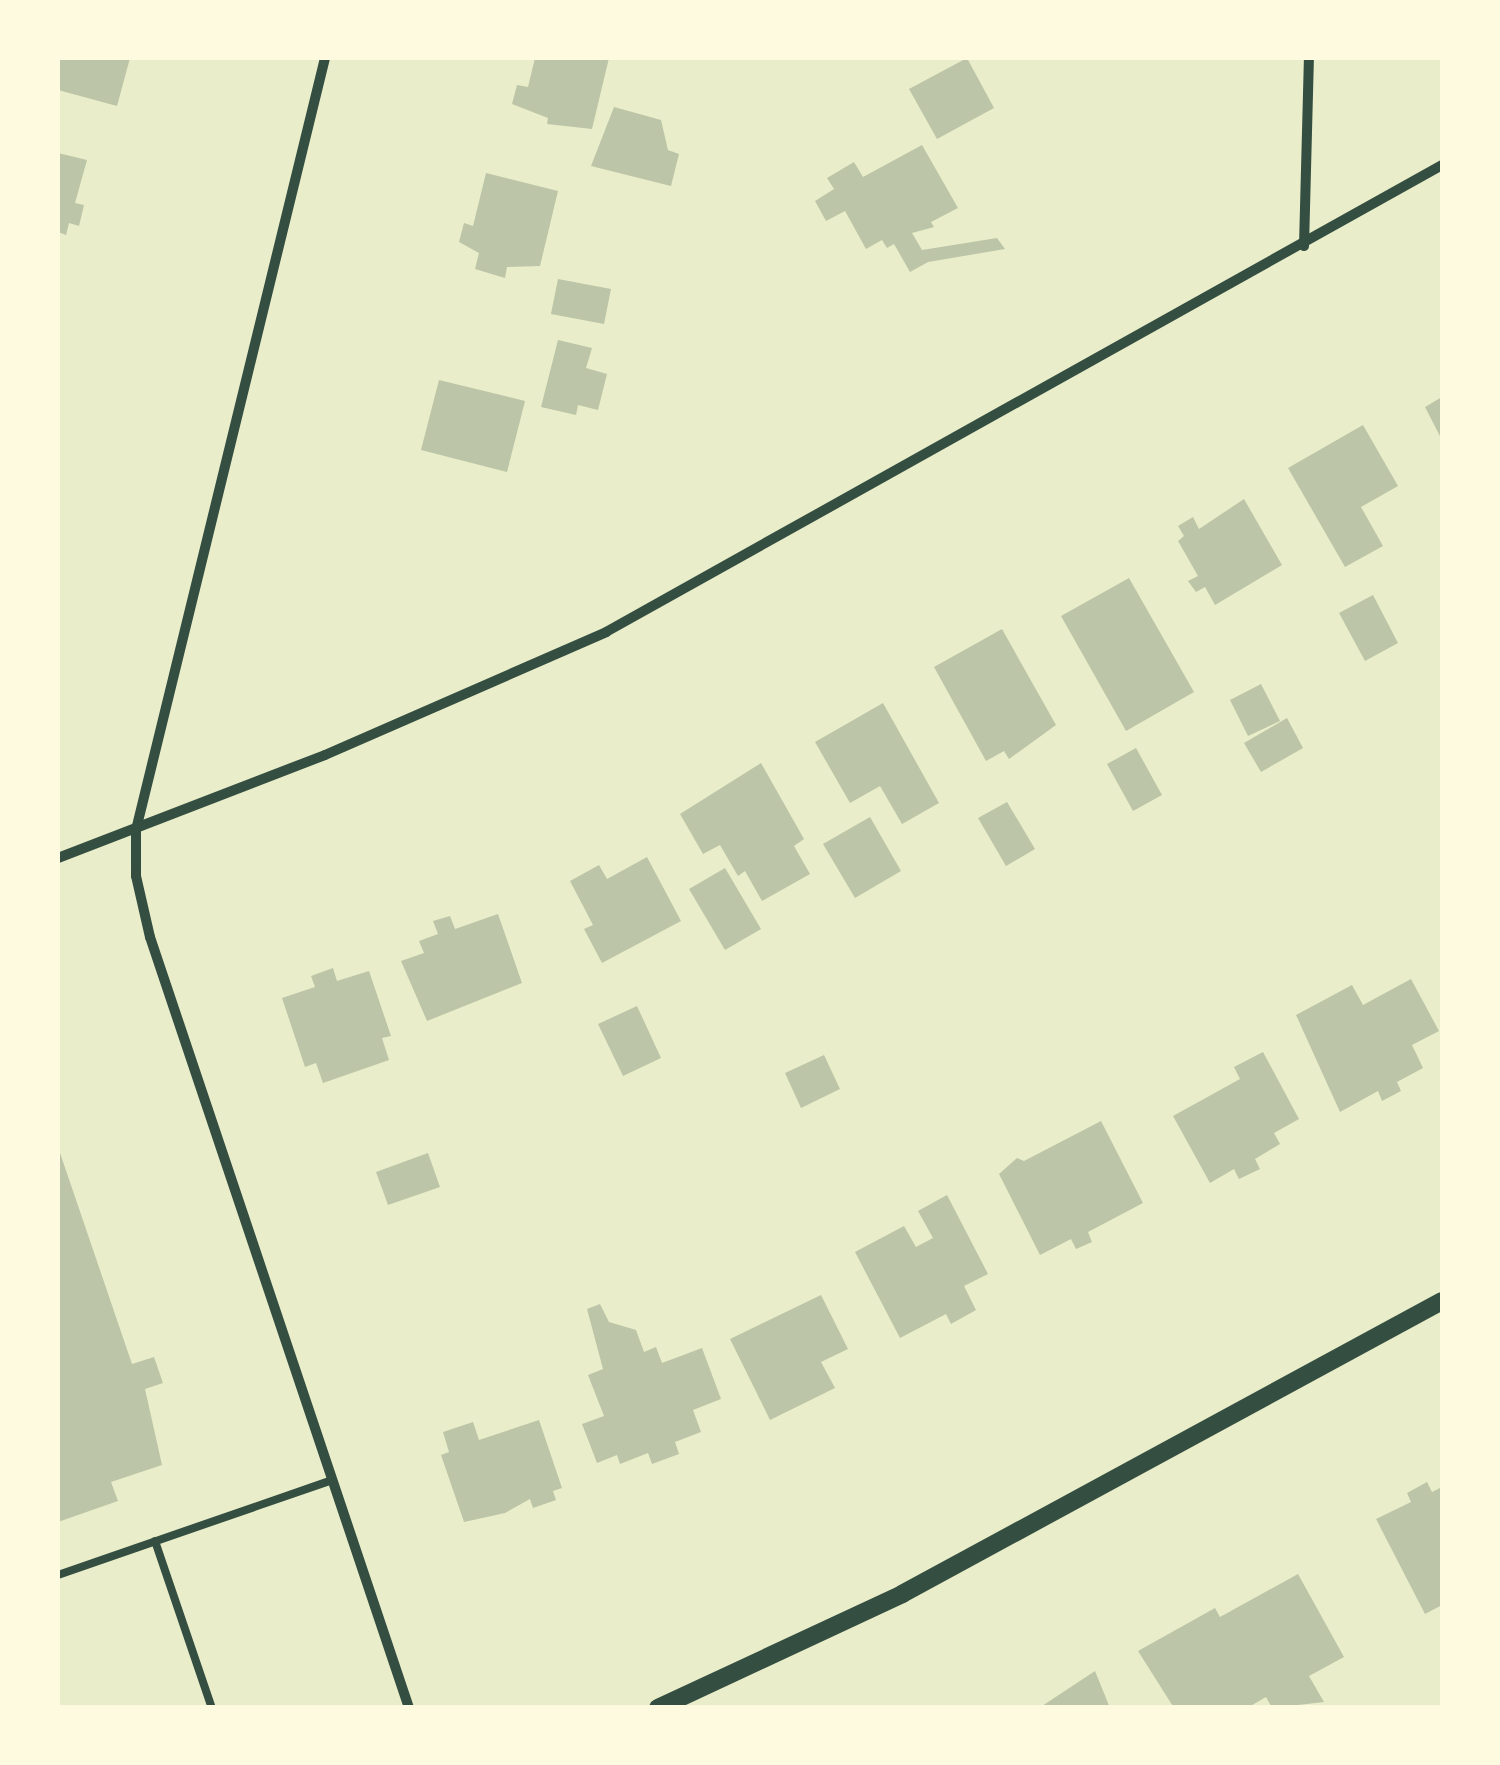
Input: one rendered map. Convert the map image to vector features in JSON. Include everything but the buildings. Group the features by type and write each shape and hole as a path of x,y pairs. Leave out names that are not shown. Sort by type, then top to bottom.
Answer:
{"street":[{"path":"325,58 136,830 136,876 150,937 408,1708"},
{"path":"1304,246 1309,58"},
{"path":"58,858 136,830 606,632 1304,246 1442,165"},
{"path":"658,1708 902,1594 1442,1301"}],"lane":[{"path":"58,1575 332,1480"},
{"path":"155,1541 212,1708"}]}
